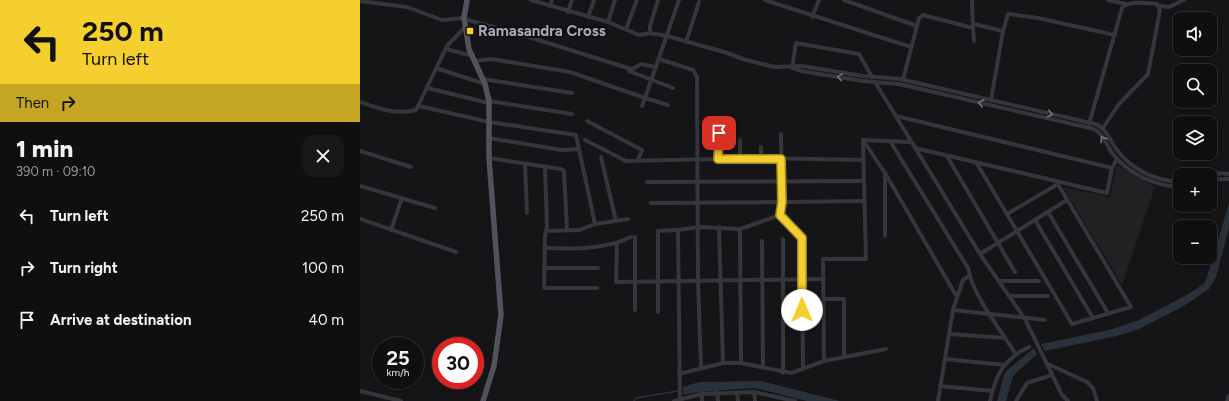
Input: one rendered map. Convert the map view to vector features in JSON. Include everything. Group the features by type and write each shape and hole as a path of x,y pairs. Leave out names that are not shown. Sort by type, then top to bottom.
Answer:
{"main road":[{"path":"467,0 464,18 465,27 474,59 484,82 489,102 489,158 501,315 494,366 483,401"}],"street":[{"path":"531,0 568,12 608,22 639,35 650,33 667,36 724,52 746,60 775,67 792,68 808,72 899,84 1102,128 1117,151 1137,168 1155,177 1173,181"},
{"path":"550,6 552,0"},
{"path":"568,12 572,0"},
{"path":"588,17 594,0"},
{"path":"608,22 616,0"},
{"path":"626,30 637,0"},
{"path":"650,33 650,26 658,0"},
{"path":"642,106 679,0"},
{"path":"765,0 911,47"},
{"path":"812,16 819,0"},
{"path":"844,0 917,26"},
{"path":"972,0 974,41"},
{"path":"1108,0 1126,4"},
{"path":"1089,126 1122,8 1126,4 1133,1 1154,2 1159,6 1170,7 1184,0"},
{"path":"360,1 407,7 442,20 464,18 631,69 641,64 656,67"},
{"path":"686,42 699,2"},
{"path":"1102,128 1119,104 1148,74 1159,6"},
{"path":"991,100 1006,16 1011,14 1038,18 1115,35"},
{"path":"903,80 919,18 923,16 1003,31"},
{"path":"360,102 384,111 403,113 416,110 446,49 465,27"},
{"path":"792,68 796,43 860,54 872,77"},
{"path":"446,49 474,59 491,59 570,72 668,106"},
{"path":"659,59 693,70 697,78 699,181 698,281 702,368"},
{"path":"792,68 802,66 872,77 903,80 991,100 1089,126 1098,131 1113,154 1134,172 1154,182 1173,186"},
{"path":"436,68 484,82 572,93"},
{"path":"631,69 629,71 673,88"},
{"path":"875,82 980,254 1011,296 1025,319 1048,364 1062,396 1068,401"},
{"path":"427,88 489,102 572,114"},
{"path":"419,106 489,122 576,135 595,224"},
{"path":"896,116 1112,168"},
{"path":"587,121 642,150 638,160"},
{"path":"718,159 719,133"},
{"path":"780,215 782,202 781,134"},
{"path":"488,138 562,150 579,149"},
{"path":"584,140 626,161 740,158 863,160"},
{"path":"740,140 740,158"},
{"path":"863,140 911,142"},
{"path":"824,361 824,259 866,259 863,201 863,140"},
{"path":"863,140 885,173 957,297"},
{"path":"890,141 968,268 969,276 990,314 1015,353"},
{"path":"761,147 761,158"},
{"path":"915,148 1057,183 1108,193 1112,168 1117,159"},
{"path":"360,151 411,167"},
{"path":"947,156 999,242 1015,272"},
{"path":"601,157 616,221"},
{"path":"489,158 564,171 567,230"},
{"path":"976,162 1072,324 1131,307 1057,183"},
{"path":"525,164 527,213"},
{"path":"544,168 546,231 544,248 545,289 597,288"},
{"path":"885,173 885,236"},
{"path":"1217,173 1229,174"},
{"path":"1217,179 1229,179"},
{"path":"647,182 863,181"},
{"path":"1007,214 1057,183"},
{"path":"360,186 435,208"},
{"path":"391,230 402,198"},
{"path":"980,254 1067,200"},
{"path":"651,203 863,201"},
{"path":"1048,212 1108,313"},
{"path":"658,312 658,230 678,230 699,227 740,229 780,215"},
{"path":"780,215 802,238 804,369"},
{"path":"360,219 456,252"},
{"path":"546,231 580,230 595,224 628,219"},
{"path":"1035,220 1092,318"},
{"path":"719,227 719,281 723,363"},
{"path":"740,229 741,363"},
{"path":"678,230 679,381 682,400"},
{"path":"544,248 572,249 617,244 633,237 636,310"},
{"path":"783,239 783,373"},
{"path":"762,240 762,368"},
{"path":"617,244 616,282 824,279"},
{"path":"544,268 598,268"},
{"path":"938,401 953,310 963,280 969,276"},
{"path":"999,281 1039,281"},
{"path":"1011,296 1048,296"},
{"path":"824,299 844,299 844,357"},
{"path":"953,310 1045,320"},
{"path":"949,334 1005,338"},
{"path":"990,401 996,377 1015,353 1029,346"},
{"path":"679,374 723,363 741,363 790,374 824,361 886,349"},
{"path":"945,359 1005,365"},
{"path":"1048,364 1087,382 1093,388 1097,401"},
{"path":"1016,401 1027,383 1052,375"},
{"path":"940,386 992,391"},
{"path":"360,391 401,401"},
{"path":"674,401 717,392 754,392 795,401"},
{"path":"717,392 718,401"},
{"path":"754,392 755,401"},
{"path":"737,393 738,401"},
{"path":"702,394 702,401"},
{"path":"1227,401 1229,396"}],"shaded area":[{"path":"1117,165 1155,187 1122,285 1063,187 1110,197"},
{"path":"1229,203 1229,228 1216,277 1209,289 1182,307 1139,329 1117,336 1045,351 1041,344 1109,330 1139,320 1190,293 1205,283 1211,264 1217,264 1217,243"},
{"path":"1034,348 1037,354 1013,376 1006,401 997,401 1005,372"},
{"path":"761,381 840,401 807,401 755,388 699,392 683,395 683,387 699,382"}],"waterway":[{"path":"634,401 636,398 678,391"}],"place":[{"name":"Ramasandra Cross","path":"470,31"}],"route":[{"path":"719,133 718,159 781,159 782,202 780,215 802,238 802,310"}]}
